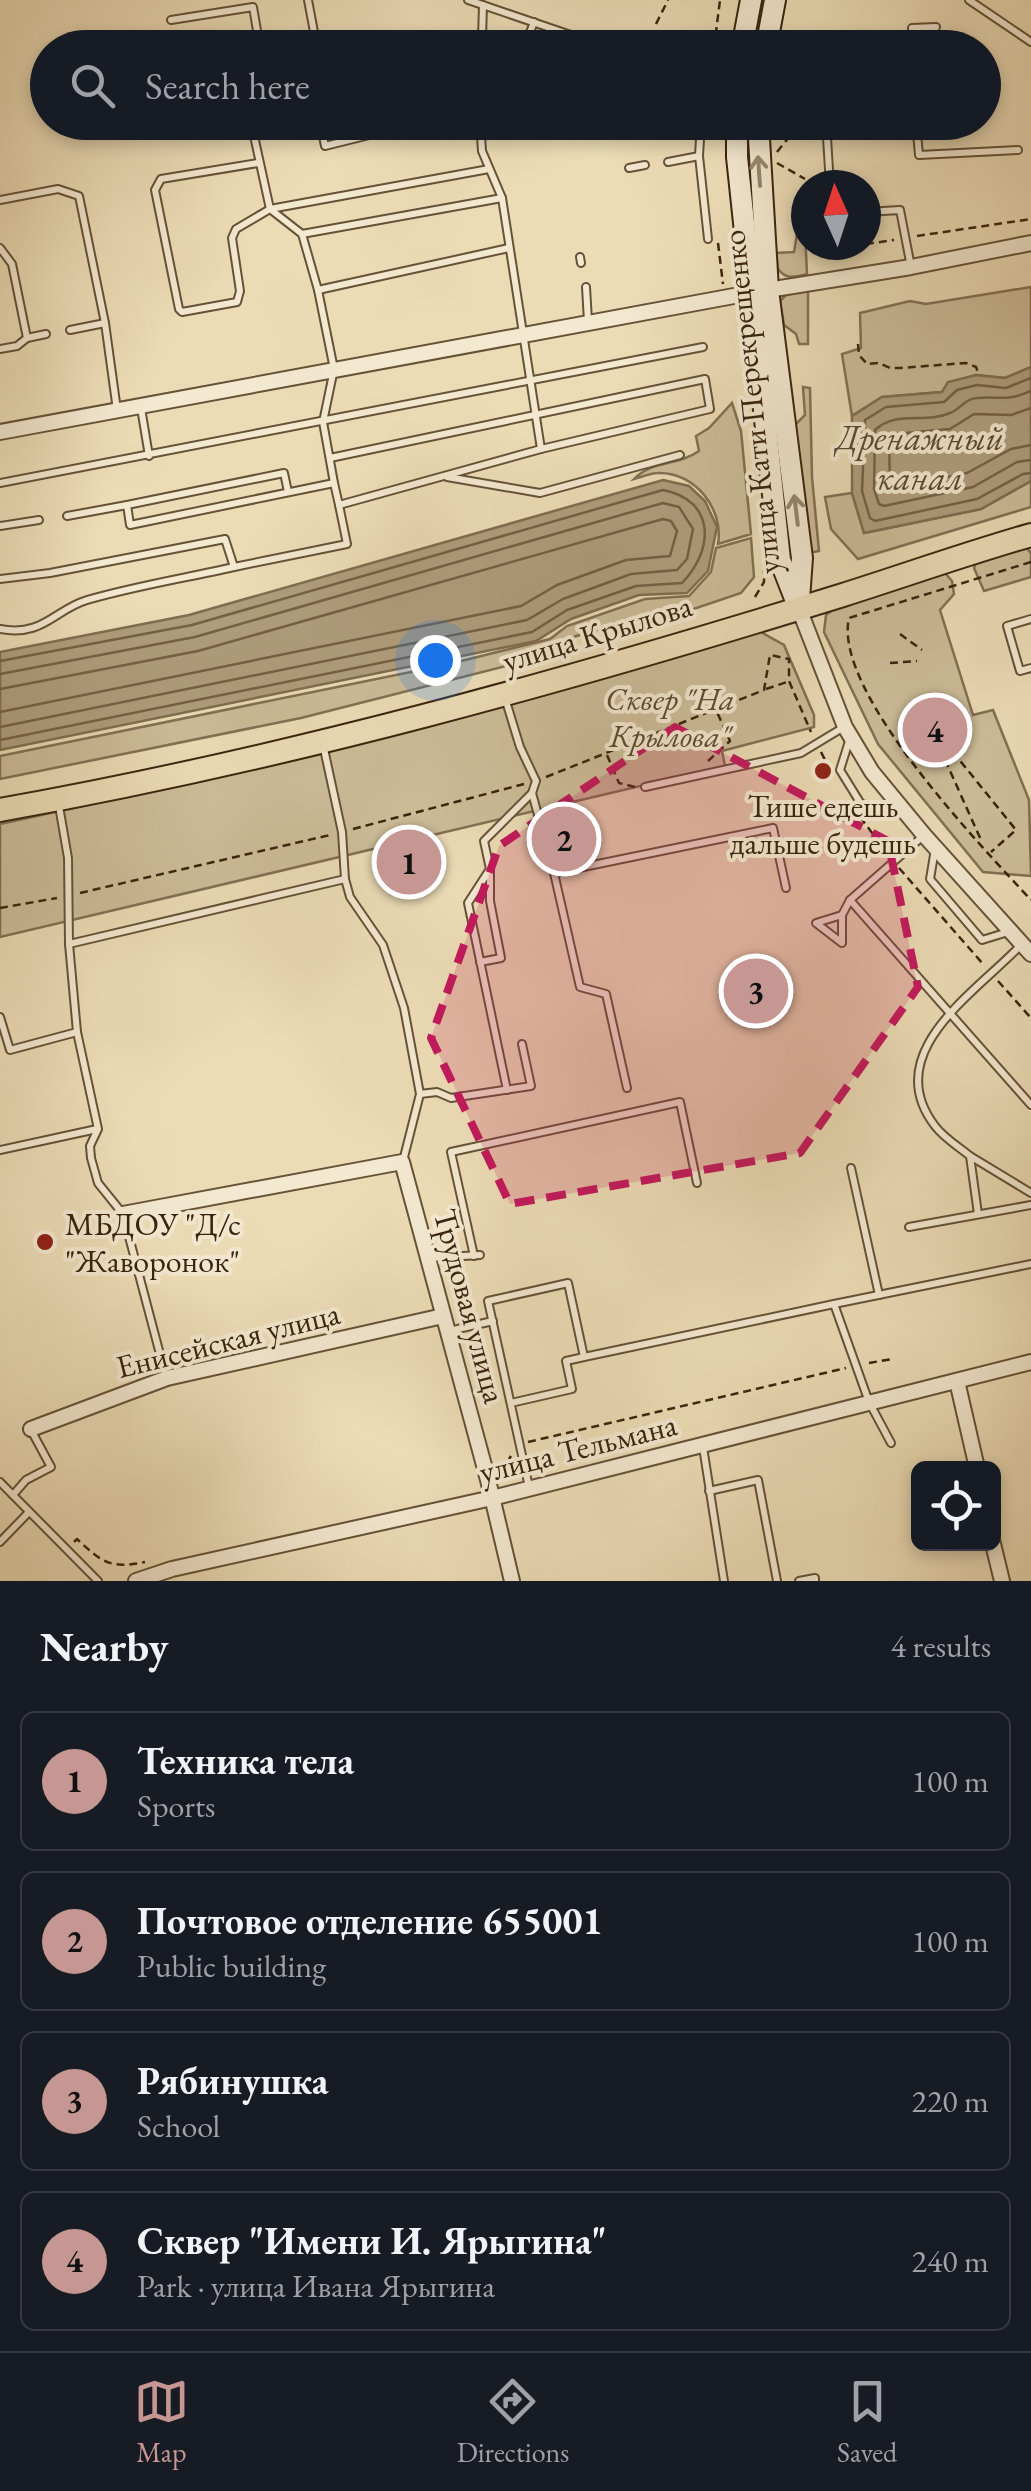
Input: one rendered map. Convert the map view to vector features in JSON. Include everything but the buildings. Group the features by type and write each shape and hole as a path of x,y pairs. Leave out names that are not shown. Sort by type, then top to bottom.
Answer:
{"main road":[{"name":"улица Крылова","path":"0,810 323,743 504,695 1031,535"}],"street":[{"path":"745,30 751,0"},
{"path":"769,30 775,0"},
{"name":"улица Кати Перекрещенко","path":"737,140 802,558 798,606"},
{"name":"улица Кати Перекрещенко","path":"758,140 759,292"},
{"path":"0,432 1031,243"},
{"path":"798,606 848,732 872,772 1026,949"},
{"path":"123,1214 402,1162"},
{"name":"Трудовая улица","path":"402,1162 512,1581"},
{"name":"Енисейская улица","path":"31,1429 167,1378 445,1324"},
{"name":"улица Тельмана","path":"136,1581 172,1568 530,1489 1031,1362"},
{"path":"957,1382 975,1461"},
{"path":"995,1551 998,1580"}],"lane":[{"path":"308,0 314,30"},
{"path":"468,0 557,30"},
{"path":"970,0 1031,42"},
{"path":"482,30 483,5"},
{"path":"171,20 253,8 257,30"},
{"path":"531,30 534,22"},
{"path":"912,30 936,27"},
{"path":"0,629 12,631 47,624 82,602 346,544 323,422 334,368 318,290 302,234 270,209 255,140"},
{"path":"324,140 325,146 349,140"},
{"path":"481,140 482,151 502,198 541,449"},
{"path":"700,140 708,239"},
{"path":"827,140 829,170"},
{"path":"918,140 919,155 1018,150"},
{"path":"668,162 700,156"},
{"path":"258,163 161,179 157,184 155,190 179,310 187,312 238,302 240,291 232,238 236,229 270,209 490,169"},
{"path":"629,168 645,165"},
{"path":"0,200 58,189 79,196 105,322 117,410"},
{"path":"302,234 502,198"},
{"path":"881,211 900,210 911,267"},
{"path":"0,248 12,264 27,338"},
{"path":"318,290 510,248"},
{"path":"586,287 588,322"},
{"path":"70,330 105,322"},
{"path":"0,348 17,346 27,338 46,334"},
{"path":"0,482 703,347"},
{"path":"330,458 705,379 710,409 541,449 338,505"},
{"path":"140,406 149,456"},
{"path":"441,476 540,494 680,455"},
{"path":"67,516 284,473 288,492"},
{"path":"126,505 130,525 334,482"},
{"path":"0,526 39,520"},
{"path":"0,579 225,539 234,567"},
{"path":"1031,619 1008,626 1020,672 1031,668"},
{"path":"480,962 501,958 484,841 532,794 536,781 520,747 504,695"},
{"path":"646,787 801,753 848,732"},
{"path":"848,732 840,770 861,804 908,814"},
{"path":"323,743 342,832 345,879 350,897 383,945 399,986 420,1094 402,1162"},
{"path":"532,794 580,987 606,994 627,1088"},
{"path":"58,800 70,895 68,944 76,1032 98,1129 90,1146 93,1171 98,1184 123,1214 167,1378"},
{"path":"554,873 773,828 786,888"},
{"path":"842,915 816,923 842,943 842,915 850,900 924,835"},
{"path":"935,848 930,879 982,940 1010,931"},
{"path":"490,869 468,903 507,1090"},
{"path":"68,944 345,879"},
{"path":"850,900 1031,1105"},
{"path":"1026,949 950,1014 925,1046 918,1066 918,1090 936,1128 970,1156 1031,1193"},
{"path":"0,1017 10,1050 76,1032"},
{"path":"420,1094 437,1092 450,1098 530,1086 522,1044"},
{"path":"428,1258 477,1255 451,1152 680,1102 698,1184"},
{"path":"0,1150 98,1129"},
{"path":"970,1156 978,1214"},
{"path":"852,1168 878,1295"},
{"path":"909,1226 1031,1205"},
{"path":"511,1402 572,1390 566,1361 1031,1264"},
{"path":"530,1489 488,1301 568,1284 584,1357"},
{"path":"834,1304 870,1402 891,1443"},
{"path":"445,1324 493,1321"},
{"path":"13,1495 26,1480 50,1467 31,1429"},
{"path":"703,1446 724,1581"},
{"path":"709,1491 758,1480 777,1581"},
{"path":"0,1482 98,1581"},
{"path":"0,1542 29,1512"},
{"path":"799,1581 815,1581"}],"path":[{"path":"656,24 668,0"},
{"path":"716,30 720,0"},
{"path":"785,140 770,157 791,170"},
{"path":"881,242 1031,220"},
{"path":"858,344 860,355 868,364 900,368 966,363 976,367 979,376"},
{"path":"1031,562 849,618 845,635 868,696 901,746 937,794 1031,900"},
{"path":"900,634 922,650"},
{"path":"764,690 770,655 789,659 789,682 836,781"},
{"path":"890,663 917,661"},
{"path":"0,908 342,832 536,781 789,682"},
{"path":"697,766 709,761 730,741 717,710"},
{"path":"984,846 928,721 1016,830 990,853"},
{"path":"606,754 619,783 636,787"},
{"path":"853,808 893,860 1031,1018"},
{"path":"520,1444 892,1358"},
{"path":"73,1543 77,1539 105,1562"}],"highlighted area":[{"path":"675,727 888,841 918,987 800,1153 510,1204 431,1038 499,846"}],"green space":[{"path":"791,252 791,260 806,260 807,274 784,275 778,269 776,253"},
{"path":"1031,287 1031,367 1005,378 976,375 942,392 882,397 852,416 842,354 861,348 860,313 910,301 926,304"},
{"path":"808,288 808,344 799,344 796,334 784,325 780,301 787,294"},
{"path":"803,387 810,388 819,551 808,553 793,427 805,415"},
{"path":"732,403 741,431 751,534 718,544 719,531 712,506 695,486 672,474 655,473 634,479 649,469 699,451 696,436"},
{"path":"1031,481 1031,507 858,559 831,529 825,497 852,493 864,533 981,509"},
{"path":"751,538 754,577 741,593 670,617 638,618 570,638 530,660 301,718 0,779 0,756 445,665 550,639 567,626 645,599 689,596 711,572 716,548"},
{"path":"1024,545 1031,553 1031,577 984,591 974,568 977,560"},
{"path":"945,573 952,581 954,594 940,610 973,715 993,710 1029,800 1031,876 983,872 878,744 824,632 826,615 836,607"},
{"name":"Сквер \"На Крылова\"","path":"757,630 784,645 814,715 814,727 722,751 725,766 0,937 0,824 312,756"}],"water":[{"name":"Дренажный канал","path":"1031,367 1031,481 981,509 864,533 852,493 852,416 882,397 942,392 948,382 976,375 1005,378"},
{"path":"663,480 689,486 705,501 717,527 708,571 687,593 639,595 571,619 536,641 0,750 0,652 189,615"}],"place":[{"name":"Сквер \"Имени И. Ярыгина\"","path":"935,730"},
{"name":"Тише едешь дальше будешь","path":"823,771"},
{"name":"Почтовое отделение 655001","path":"564,839"},
{"name":"Техника тела","path":"409,862"},
{"name":"Рябинушка","path":"756,991"},
{"name":"МБДОУ \"Д/с \"Жаворонок\"","path":"45,1242"}]}
